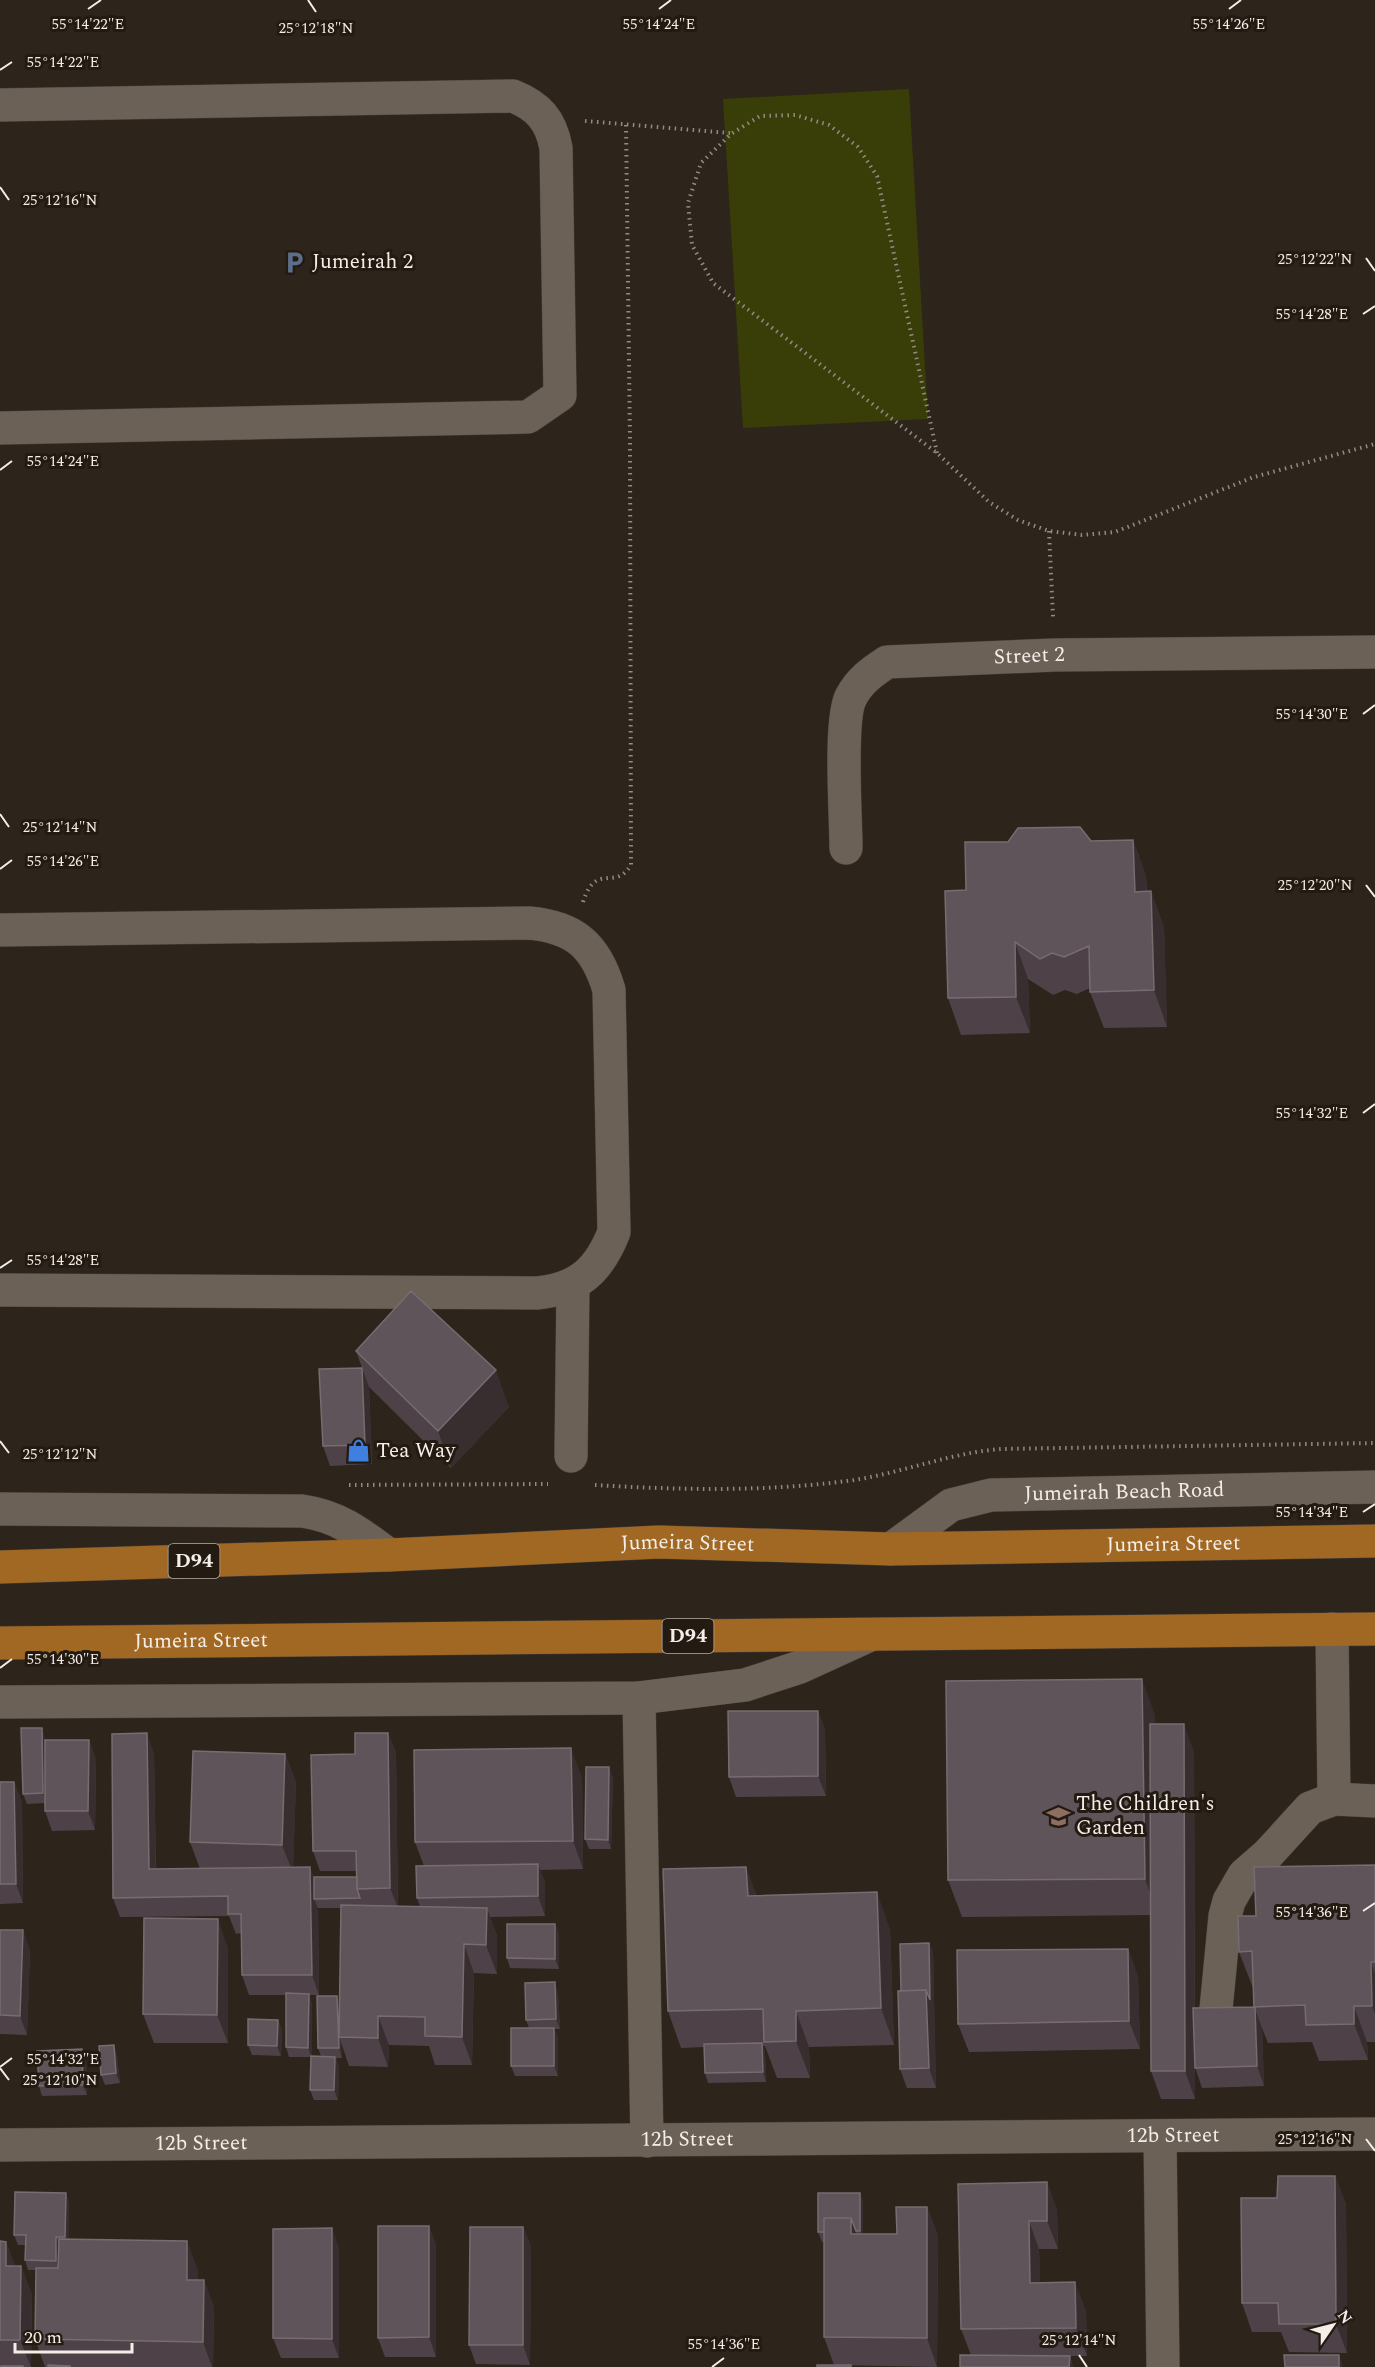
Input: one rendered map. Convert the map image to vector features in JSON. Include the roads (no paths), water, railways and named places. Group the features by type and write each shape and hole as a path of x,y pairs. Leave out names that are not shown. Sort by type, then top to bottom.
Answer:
{"main road":[{"name":"Jumeira Street","path":"0,1567 389,1555 658,1542 891,1549 1375,1541"},
{"name":"Jumeira Street","path":"0,1643 1375,1629"}],"street":[{"path":"0,105 513,96 531,104 545,117 553,131 556,148 560,395 528,417 0,428"},
{"name":"Street 2","path":"846,848 845,725 850,699 864,677 887,662 913,659 1055,655 1375,652"},
{"path":"0,930 529,923 552,925 573,934 590,949 602,968 609,990 614,1232 605,1253 591,1271 573,1285 555,1291 537,1293 0,1290"},
{"path":"573,1285 577,1470"},
{"name":"Jumeirah Beach Road","path":"891,1549 951,1505 991,1496 1375,1487"},
{"path":"0,1509 302,1511 336,1519 352,1527 389,1555"},
{"path":"1332,1629 1334,1799"},
{"path":"0,1702 639,1698 745,1685 800,1667 870,1635"},
{"path":"639,1698 647,2141"},
{"path":"1216,2009 1225,1916 1235,1887 1300,1816 1321,1802 1334,1799 1375,1801"},
{"name":"12b Street","path":"0,2145 1375,2134"},
{"path":"1160,2136 1162,2367"}],"place":[{"name":"Jumeirah 2","path":"294,262"},
{"name":"Tea Way","path":"358,1451"},
{"name":"The Children's Garden","path":"1058,1816"}]}
